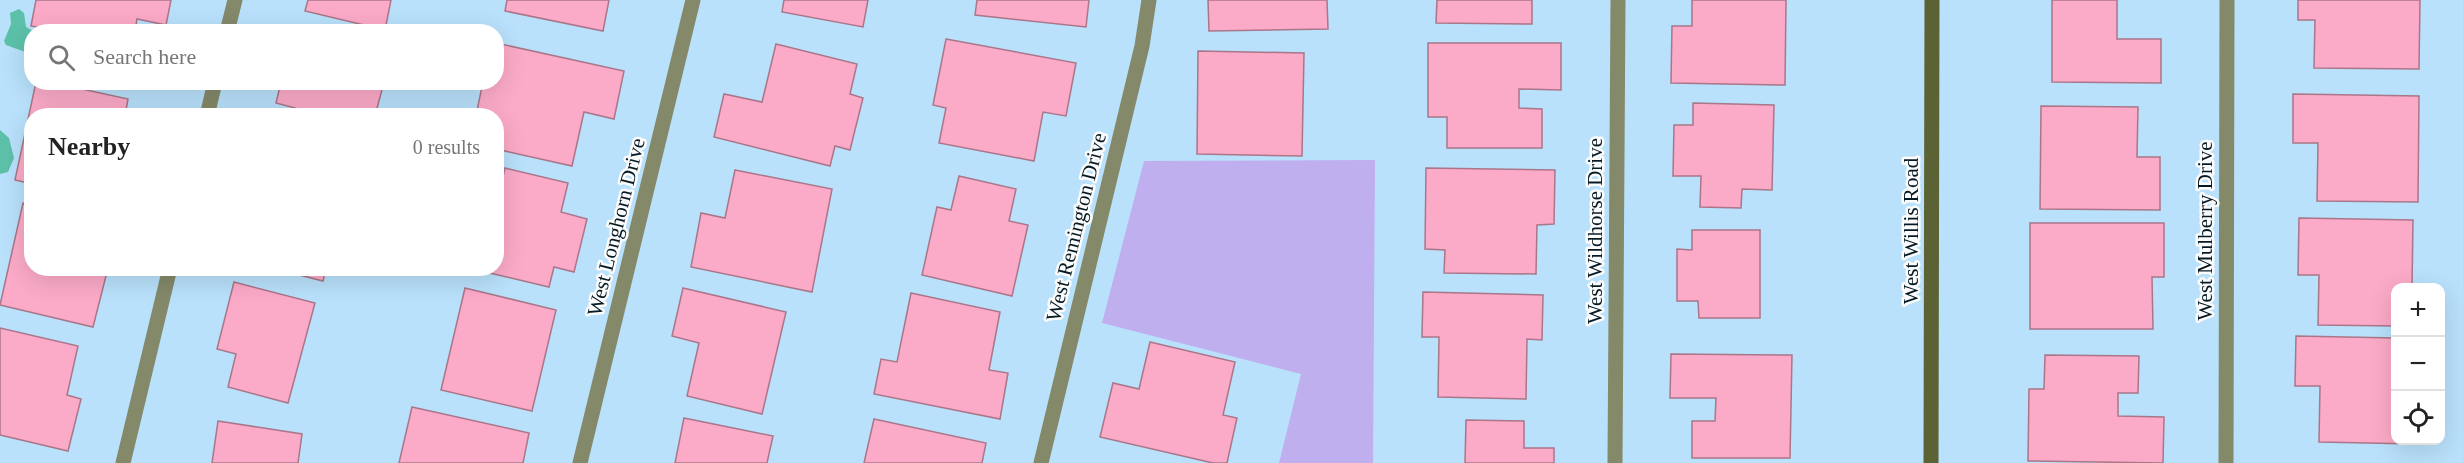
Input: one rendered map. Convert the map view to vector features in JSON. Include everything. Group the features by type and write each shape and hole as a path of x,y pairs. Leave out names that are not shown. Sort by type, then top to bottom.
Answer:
{"street":[{"path":"229,24 235,0"},
{"name":"West Longhorn Drive","path":"580,463 693,0"},
{"name":"West Remington Drive","path":"1041,463 1142,46 1149,0"},
{"name":"West Wildhorse Drive","path":"1614,463 1618,0"},
{"name":"West Willis Road","path":"1931,463 1932,0"},
{"name":"West Mulberry Drive","path":"2226,463 2227,0"},
{"path":"209,108 213,90"},
{"path":"123,463 168,276"}],"shaded area":[{"path":"19,9 24,13 24,52 6,45 4,41 11,24 10,13"},
{"path":"0,130 9,138 14,158 8,172 0,174"},
{"path":"1375,160 1373,463 1279,463 1301,374 1102,323 1144,161"}],"building":[{"path":"36,0 171,0 166,24 137,19 136,24 31,24"},
{"path":"308,0 391,0 386,24 360,24 305,11"},
{"path":"507,0 609,0 603,31 505,11"},
{"path":"784,0 868,0 863,27 782,12"},
{"path":"977,0 1089,0 1086,27 975,15"},
{"path":"1208,0 1327,0 1328,29 1209,31"},
{"path":"1437,0 1532,0 1532,24 1436,23"},
{"path":"1692,0 1786,0 1785,85 1671,83 1672,26 1692,26"},
{"path":"2052,0 2117,0 2117,39 2161,39 2161,83 2052,82"},
{"path":"2298,0 2420,0 2419,69 2314,68 2315,20 2298,20"},
{"path":"946,39 1076,63 1066,116 1043,112 1034,161 939,143 946,108 933,105"},
{"path":"1428,43 1561,43 1561,90 1519,89 1519,108 1542,109 1542,148 1447,148 1447,117 1428,117"},
{"path":"776,44 857,64 850,94 863,98 850,150 835,146 830,166 714,137 724,94 762,102"},
{"path":"504,45 624,71 614,119 584,112 572,166 504,151 504,108 477,108 481,90 504,90"},
{"path":"1198,51 1304,53 1302,156 1197,154"},
{"path":"34,90 87,90 128,99 126,108 30,108"},
{"path":"279,90 382,90 377,108 295,108 276,103"},
{"path":"2293,94 2419,96 2418,202 2317,201 2318,143 2293,143"},
{"path":"1693,103 1774,105 1772,190 1742,189 1741,208 1700,207 1701,176 1673,176 1674,125 1693,125"},
{"path":"2041,106 2138,107 2137,157 2160,157 2160,210 2040,209"},
{"path":"24,138 24,182 15,180"},
{"path":"505,168 568,183 561,212 587,219 574,272 554,267 549,287 502,276"},
{"path":"1426,168 1555,170 1554,224 1537,225 1536,274 1444,273 1445,250 1425,249"},
{"path":"735,170 832,189 812,292 691,267 701,213 725,218"},
{"path":"959,176 1016,189 1009,221 1028,225 1012,296 922,275 937,207 951,210"},
{"path":"23,203 24,276 106,276 93,327 0,305"},
{"path":"2299,218 2413,220 2412,283 2391,283 2391,326 2318,325 2319,275 2298,275"},
{"path":"2030,223 2164,223 2164,277 2152,277 2153,329 2030,329"},
{"path":"1692,230 1760,230 1760,318 1699,318 1698,301 1677,301 1677,249 1692,250"},
{"path":"303,276 324,276 323,281"},
{"path":"234,282 315,303 288,403 228,387 236,354 217,349"},
{"path":"465,288 556,310 532,411 441,390"},
{"path":"683,288 786,312 762,414 687,396 699,343 672,336"},
{"path":"1423,292 1543,295 1542,340 1527,339 1526,399 1438,397 1439,337 1422,337"},
{"path":"911,293 1000,312 989,370 1008,373 1000,419 874,394 881,359 897,362"},
{"path":"0,328 78,346 67,395 81,399 68,451 0,435"},
{"path":"2296,336 2391,338 2391,444 2319,442 2320,386 2295,386"},
{"path":"1150,342 1235,362 1223,415 1237,418 1227,463 1213,463 1100,437 1113,383 1139,389"},
{"path":"1671,354 1792,355 1790,458 1692,458 1692,421 1715,421 1716,398 1670,398"},
{"path":"2045,355 2139,356 2138,393 2118,393 2118,416 2164,417 2163,463 2028,461 2029,389 2044,389"},
{"path":"412,407 529,433 523,463 399,463"},
{"path":"684,418 773,436 767,463 675,463"},
{"path":"874,419 986,443 982,463 864,463"},
{"path":"1466,420 1524,421 1524,448 1554,448 1554,463 1465,463"},
{"path":"218,421 302,434 298,463 212,463"}]}
